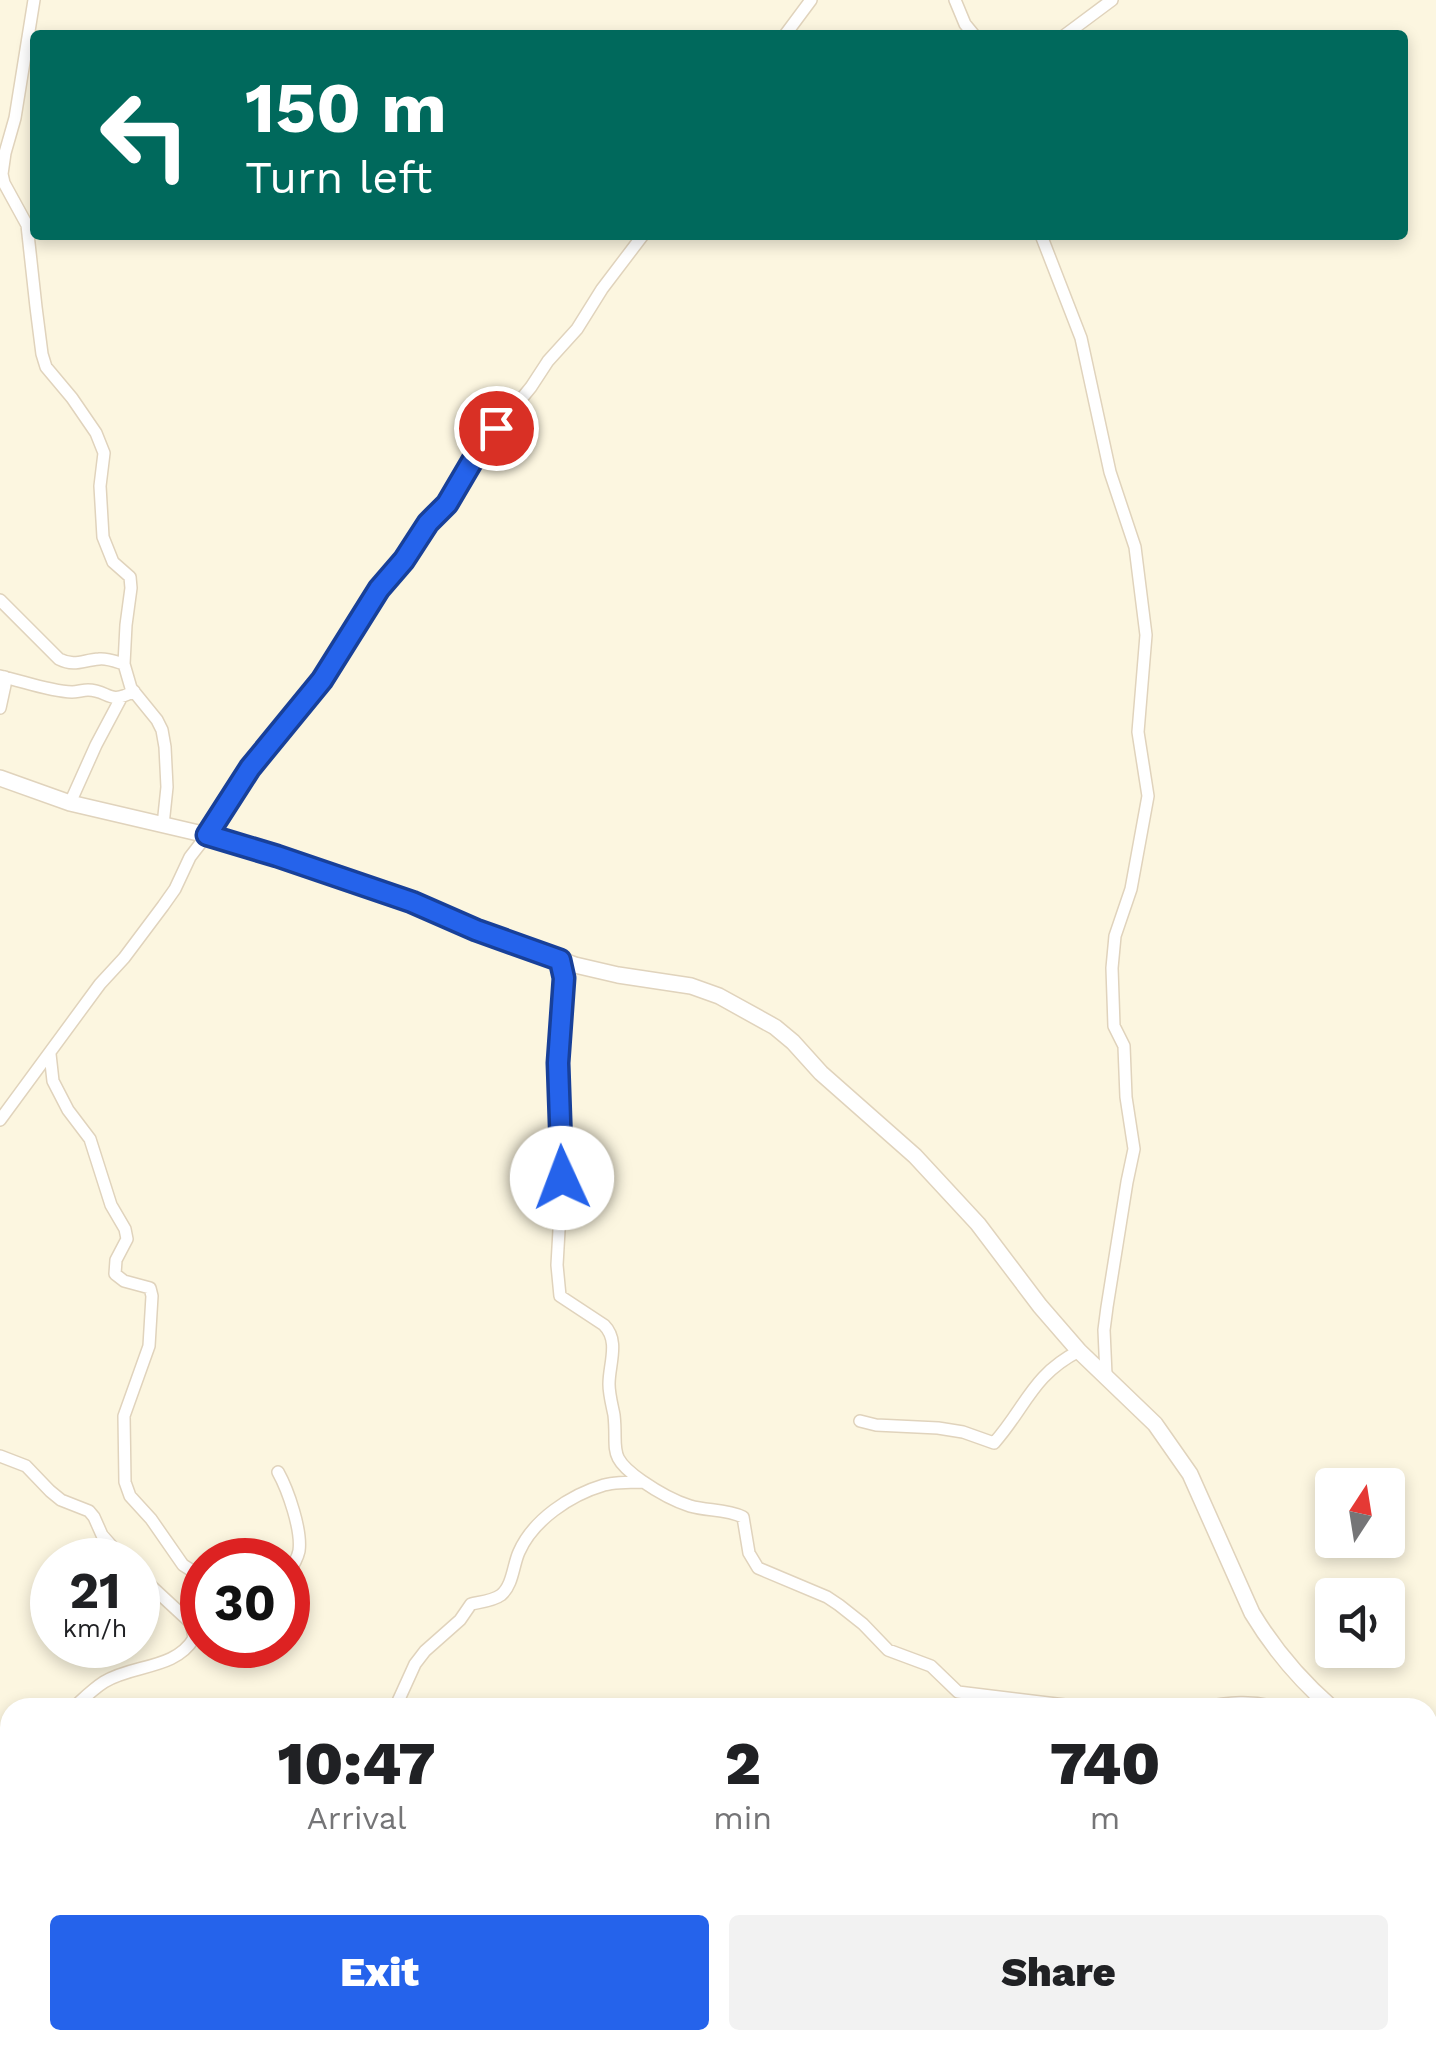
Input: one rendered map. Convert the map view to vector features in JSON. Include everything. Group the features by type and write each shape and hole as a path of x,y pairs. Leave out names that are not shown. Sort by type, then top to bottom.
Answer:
{"street":[{"path":"34,0 2,174 28,225 46,366 96,433 104,453 100,486 103,538 114,562 130,576 124,664 134,692 162,730 167,768 163,825"},
{"path":"789,30 811,0"},
{"path":"956,0 970,30"},
{"path":"1072,30 1112,0"},
{"path":"0,1120 175,888 190,857 250,768 322,680 379,589 453,494 477,453 577,329 639,240"},
{"path":"1044,240 1081,338 1110,472 1135,546 1146,635 1138,732 1148,796 1131,889 1115,936 1112,968 1114,1026 1124,1046 1134,1149 1104,1330 1106,1375"},
{"path":"0,600 68,664 100,659 124,664"},
{"path":"2,676 76,693 90,690 121,698 134,692"},
{"path":"0,708 5,684 2,676"},
{"path":"70,802 121,698"},
{"path":"0,778 70,802 277,856 412,902 575,966 691,986 719,996 775,1027 916,1156 978,1224 1078,1351 1154,1424 1190,1474 1264,1633 1322,1698"},
{"path":"560,960 564,985 558,1063 562,1178 557,1265 560,1296 610,1330 613,1354 609,1385 613,1447 618,1460 644,1482 694,1507 729,1511 742,1517 749,1553 758,1568 839,1604 888,1650 931,1666 958,1692 1007,1698"},
{"path":"50,1054 52,1081 90,1139 110,1206 125,1228 127,1239 116,1260 115,1274 124,1281 150,1288 149,1346 124,1416 125,1482 130,1496 180,1561"},
{"path":"860,1422 938,1428 994,1443 1036,1384 1050,1369 1078,1351"},
{"path":"0,1456 26,1466 50,1492 89,1511 104,1538"},
{"path":"278,1472 287,1488 298,1538"},
{"path":"399,1698 425,1650 454,1627 471,1604 502,1594 521,1548 544,1517 604,1485 644,1482"},
{"path":"160,1595 190,1623 194,1638 178,1656 160,1662"},
{"path":"85,1698 104,1682 136,1668"}],"route":[{"path":"496,428 447,504 379,589 322,680 250,768 207,835 412,902 560,960 564,978 558,1063 562,1178"}]}
